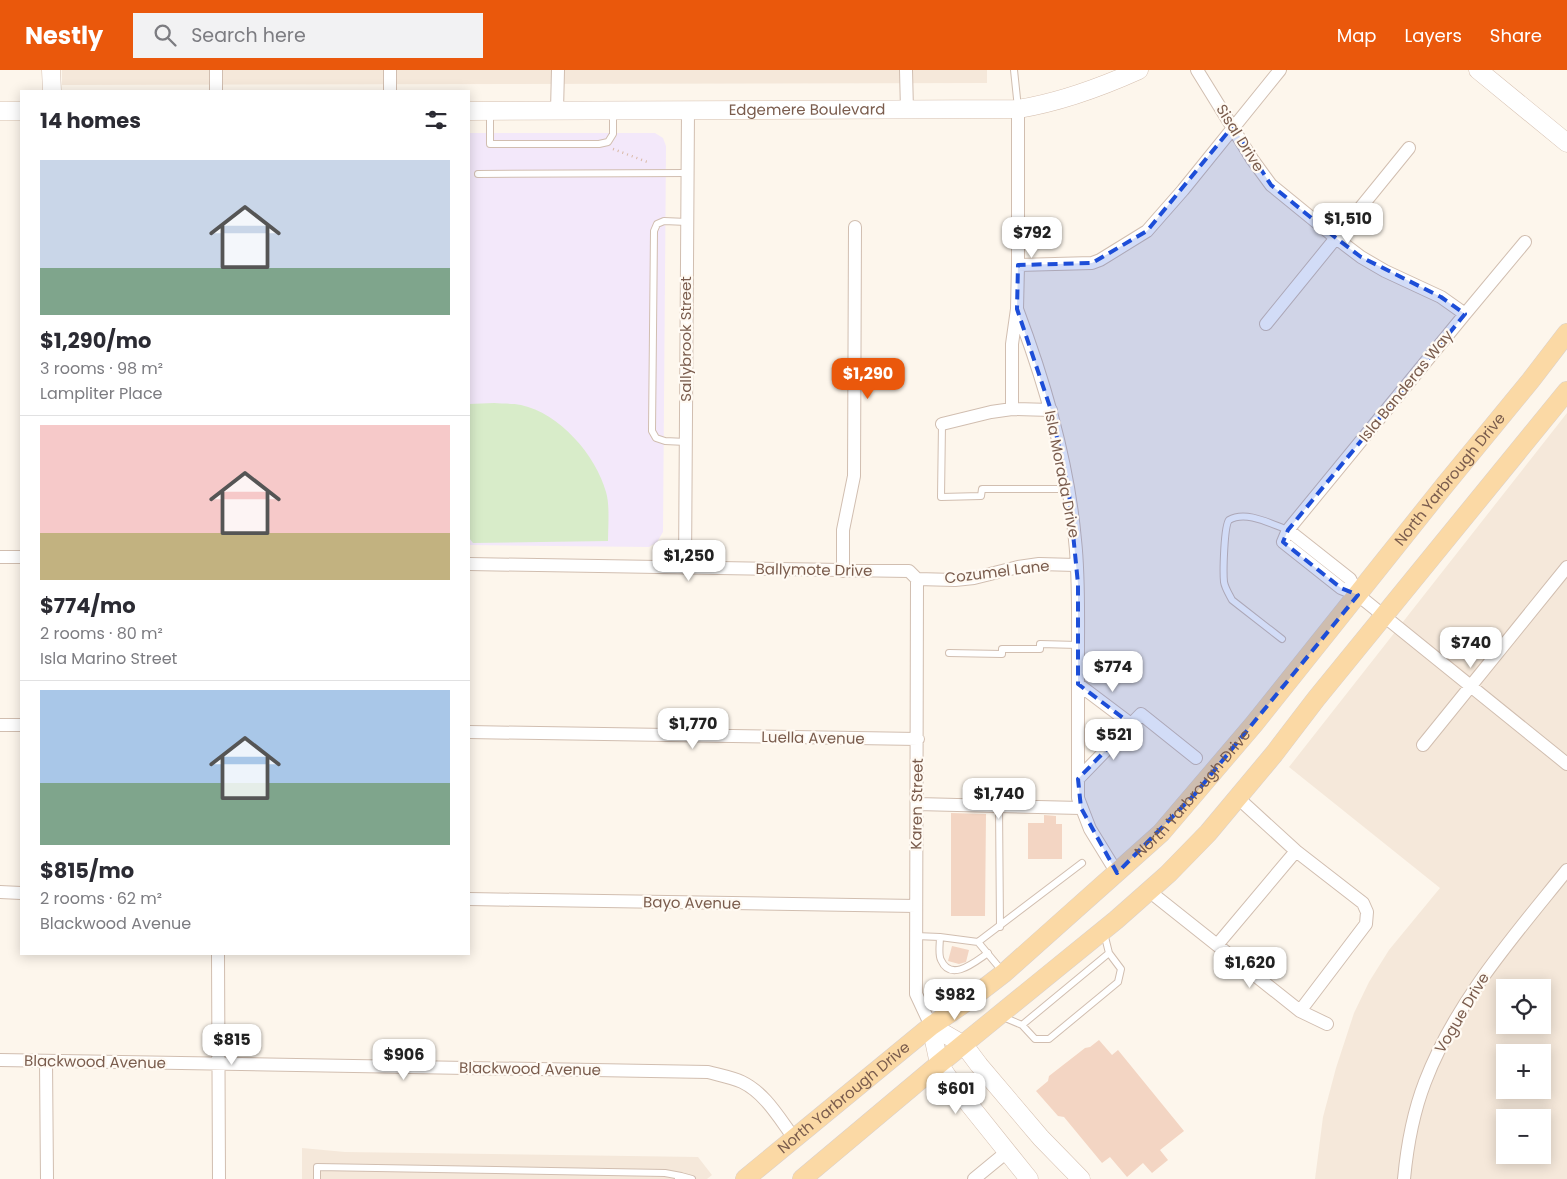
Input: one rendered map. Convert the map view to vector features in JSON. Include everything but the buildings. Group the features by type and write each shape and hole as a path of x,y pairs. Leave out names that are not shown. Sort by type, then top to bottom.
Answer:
{"main road":[{"path":"51,70 52,90"},
{"name":"Edgemere Boulevard","path":"470,111 1018,109 1061,100 1087,92 1138,70"},
{"path":"1478,70 1567,143"},
{"path":"0,111 20,110"},
{"name":"North Yarbrough Drive","path":"745,1179 931,1026 1004,973 1161,833 1254,724 1567,333"},
{"path":"802,1179 939,1064 1104,930 1168,874 1208,833 1567,391"},
{"path":"931,1026 964,1044 979,1065 1041,1138 1081,1179"},
{"path":"931,1026 939,1064 1029,1179"}],"street":[{"path":"216,70 216,90"},
{"path":"390,70 390,90"},
{"path":"557,110 558,70"},
{"path":"906,70 906,110"},
{"name":"Sisal Drive","path":"1197,70 1252,159 1271,184 1361,257 1441,297 1465,314"},
{"path":"1018,265 1092,263 1147,231 1183,190 1280,70"},
{"name":"Isla Morada Drive","path":"1012,409 1012,344 1017,309 1018,265 1018,109"},
{"name":"Sallybrook Street","path":"685,568 688,110"},
{"path":"1266,324 1409,148"},
{"path":"843,571 843,530 854,476 855,228"},
{"name":"Isla Banderas Way","path":"1288,530 1525,242"},
{"name":"Isla Morada Drive","path":"1017,309 1051,410 1068,489 1076,541 1078,798 1090,829 1117,873"},
{"path":"942,424 1012,409 1051,410"},
{"path":"1288,530 1350,579 1358,595 1567,764"},
{"path":"0,556 20,557"},
{"name":"Ballymote Drive","path":"470,564 909,572 917,579"},
{"name":"Cozumel Lane","path":"917,579 955,580 974,578 1039,564 1076,565"},
{"path":"1423,745 1567,567"},
{"name":"Karen Street","path":"917,579 916,994 931,1026"},
{"path":"1078,684 1130,724"},
{"path":"1078,779 1141,714 1196,758"},
{"path":"0,725 20,725"},
{"name":"Luella Avenue","path":"470,732 918,739"},
{"path":"1238,798 1296,851 1363,904 1367,912 1366,924 1300,1011"},
{"path":"917,804 1081,808"},
{"path":"1218,945 1296,851"},
{"name":"Vogue Drive","path":"1404,1179 1407,1154 1416,1113 1424,1084 1436,1055 1478,983 1567,870"},
{"path":"1149,891 1300,1011 1327,1024"},
{"path":"0,892 20,893"},
{"name":"Bayo Avenue","path":"470,899 916,906"},
{"path":"218,955 219,1179"},
{"name":"Blackwood Avenue","path":"0,1060 708,1072 731,1077 753,1088 770,1106 794,1138"},
{"path":"46,1061 47,1179"},
{"path":"974,1179 1008,1151"}],"lane":[{"path":"1014,70 1018,109"},
{"path":"490,111 490,144 599,144 608,142 612,134 613,110"},
{"path":"478,174 687,173"},
{"path":"686,442 665,441 656,438 652,431 654,231 657,224 664,221 687,222"},
{"path":"942,424 941,497 981,496 982,489 1068,489"},
{"path":"1282,639 1232,600 1224,581 1226,528 1229,520 1240,516 1250,517 1288,530"},
{"path":"950,653 1002,654 1002,649 1040,649 1040,644 1078,645"},
{"path":"999,806 1000,927"},
{"path":"978,942 1082,863"},
{"path":"999,1016 1022,1025 1035,1039 1050,1039 1118,982 1121,969 1109,953 1104,930"},
{"path":"916,936 978,942 1004,973"},
{"path":"940,937 940,960 946,967 956,971 967,968 988,953"},
{"path":"1022,1025 1109,953"},
{"path":"318,1179 318,1167 665,1173 679,1178 692,1179"}],"path":[{"path":"608,142 614,151 666,168 667,174"}],"highlighted area":[{"path":"1233,126 1271,185 1336,238 1361,257 1441,297 1465,314 1288,530 1283,542 1341,588 1358,595 1195,794 1117,873 1081,808 1078,779 1131,724 1078,684 1078,584 1069,493 1051,410 1017,309 1018,265 1092,263 1147,231"}],"shaded area":[{"path":"62,70 987,70 987,83 62,85"},
{"path":"470,133 655,133 663,138 666,146 663,532 657,542 649,547 470,545"},
{"path":"1567,413 1567,1179 1315,1179 1323,1117 1336,1068 1354,1013 1369,982 1389,950 1440,888 1289,767"},
{"path":"302,1148 345,1152 698,1157 712,1175 707,1179 302,1179"}],"green space":[{"path":"470,404 518,404 549,417 562,426 585,450 601,478 607,497 608,541 473,543 470,539"}]}
